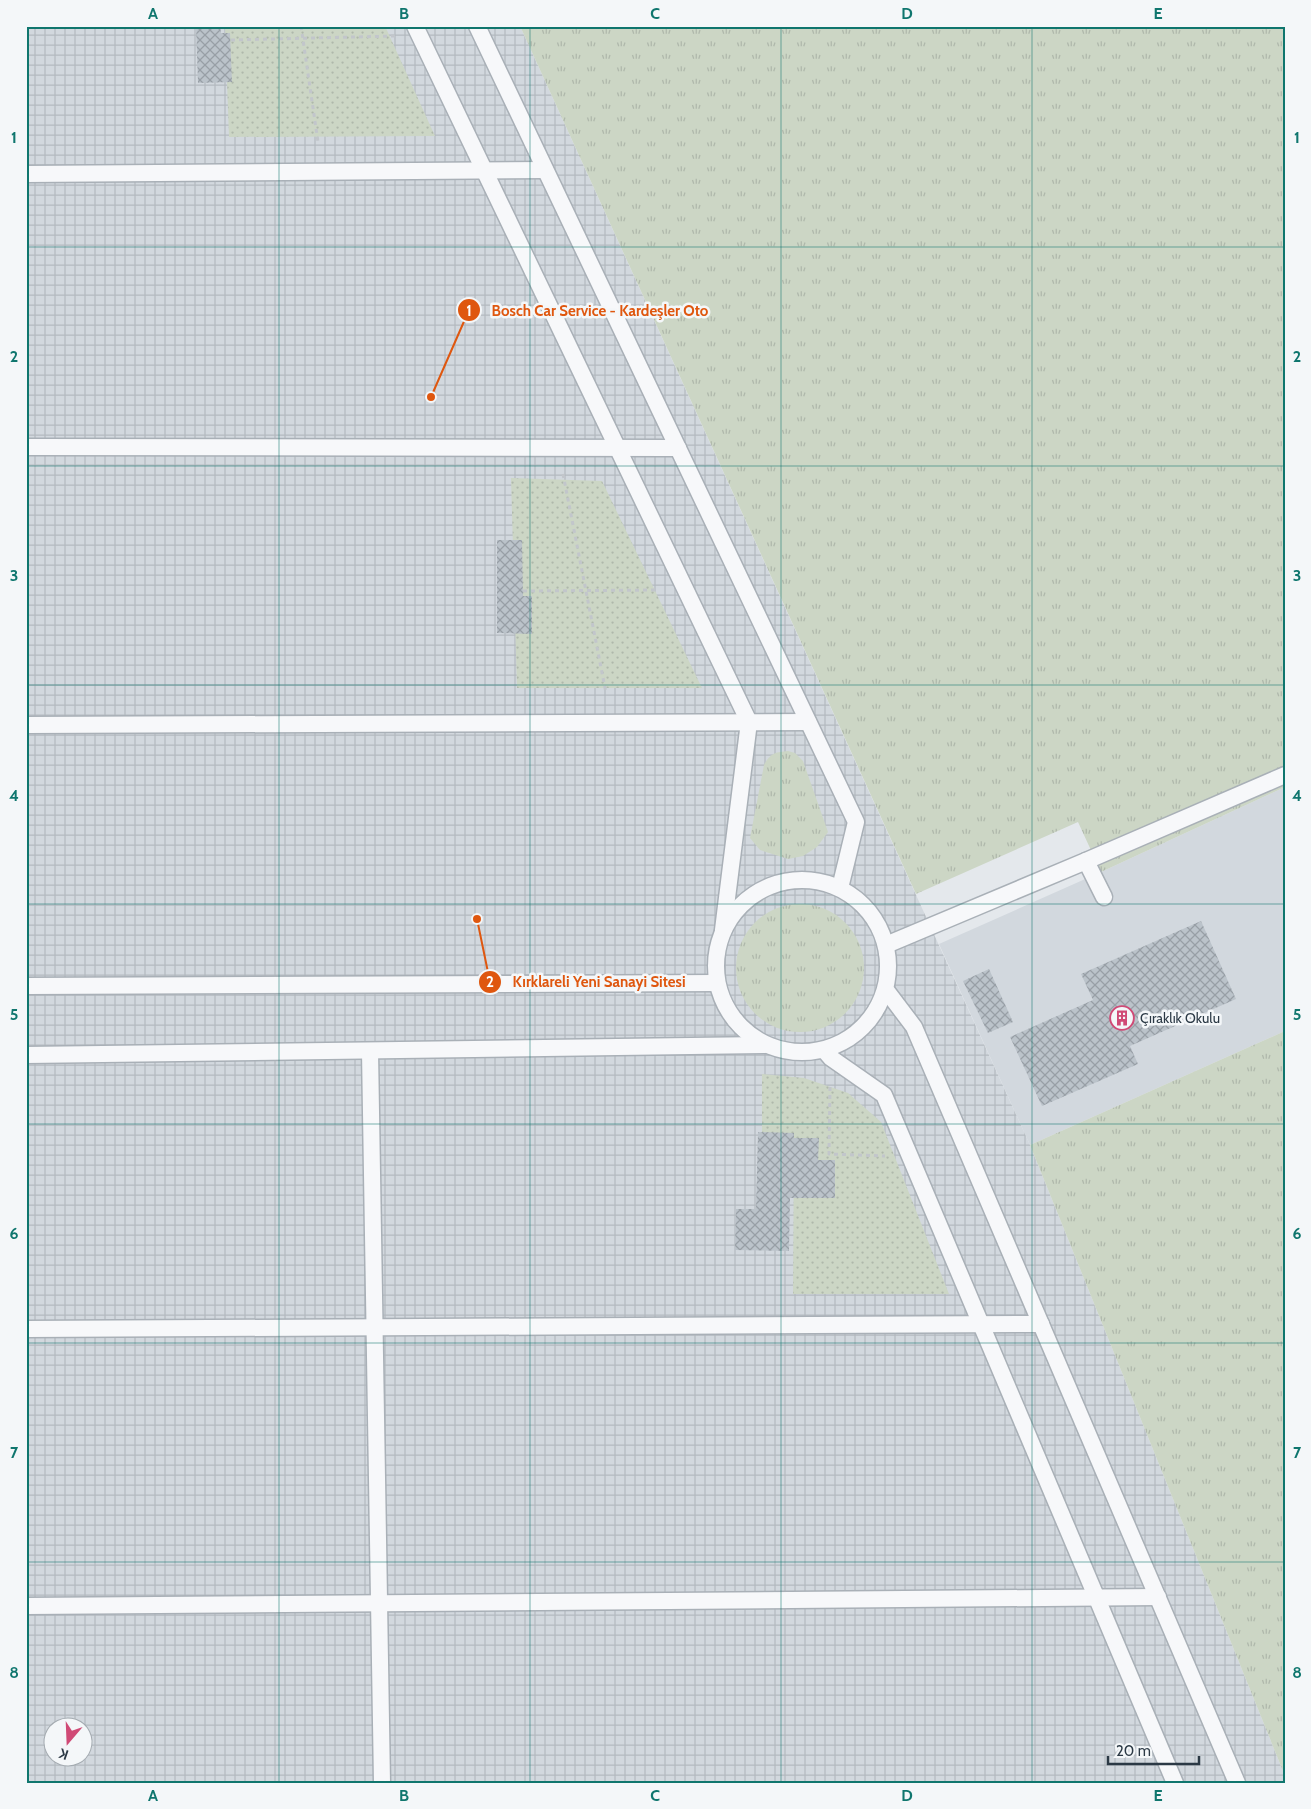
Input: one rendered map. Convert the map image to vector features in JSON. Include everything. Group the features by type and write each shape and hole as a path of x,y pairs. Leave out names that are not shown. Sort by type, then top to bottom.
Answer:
{"lane":[{"path":"415,26 749,722 723,930 716,956 717,983 726,1008 732,1016 743,1030 765,1045"},
{"path":"477,26 856,822 840,888"},
{"path":"26,174 545,170"},
{"path":"26,447 678,448"},
{"path":"26,725 808,722"},
{"path":"886,945 1285,775"},
{"path":"1086,861 1104,897"},
{"path":"723,930 738,908 759,891 784,881 812,880 840,888 865,906 882,931 890,960 886,990 873,1018 852,1038 828,1054"},
{"path":"26,986 717,983"},
{"path":"886,990 914,1027 1238,1783"},
{"path":"26,1055 765,1045 794,1053 828,1054 884,1094 1175,1783"},
{"path":"370,1051 382,1783"},
{"path":"26,1329 1041,1324"},
{"path":"26,1606 1158,1597"}],"path":[{"path":"301,26 318,142"},
{"path":"231,40 395,36"},
{"path":"563,474 606,692"},
{"path":"523,591 661,590"},
{"path":"828,1054 829,1154 910,1157"}],"shaded area":[{"path":"26,26 520,26 1030,1145 1285,1776 1285,1783 26,1783"},
{"path":"1285,787 1285,1031 1030,1145 939,944"}],"green space":[{"path":"225,26 385,26 435,136 229,137"},
{"path":"520,26 1285,26 1285,787 1101,872 1078,822 916,894"},
{"path":"511,478 602,481 702,688 517,688"},
{"path":"788,751 795,753 803,761 828,832 817,847 803,856 788,859 760,850 750,838 764,765 774,754"},
{"path":"800,904 824,909 845,923 859,944 864,968 859,992 845,1013 824,1027 800,1032 776,1027 755,1013 741,992 736,968 741,944 755,923 776,909"},
{"path":"1285,1031 1285,1776 1030,1145"},
{"path":"762,1074 804,1078 848,1093 881,1122 949,1294 793,1294 794,1133 762,1133"}],"building":[{"path":"196,26 220,26 221,33 230,33 232,82 198,83"},
{"path":"497,540 522,540 523,596 532,596 532,634 497,633"},
{"name":"Çıraklık Okulu","path":"1201,921 1236,999 1130,1046 1138,1064 1042,1106 1010,1037 1093,1000 1081,974"},
{"path":"989,969 1013,1022 988,1033 963,981"},
{"path":"758,1132 794,1133 794,1138 819,1138 818,1160 835,1160 835,1198 790,1198 789,1251 735,1250 736,1209 756,1209"}],"place":[{"name":"Bosch Car Service - Kardeşler Oto","path":"431,397"},
{"name":"Kırklareli Yeni Sanayi Sitesi","path":"477,919"},
{"name":"Çıraklık Okulu","path":"1122,1018"}]}
